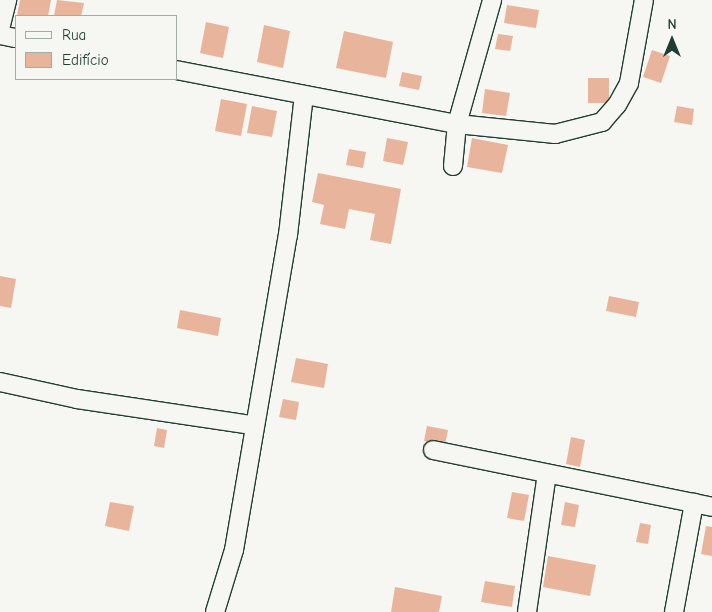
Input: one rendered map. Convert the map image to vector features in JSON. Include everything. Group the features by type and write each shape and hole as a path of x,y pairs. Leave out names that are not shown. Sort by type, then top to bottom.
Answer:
{"street":[{"path":"0,29 6,0"},
{"path":"453,166 457,124 492,0"},
{"path":"178,70 457,124 555,134 602,122 629,83 644,0"},
{"path":"0,35 15,38"},
{"path":"215,612 234,550 252,425 288,235 304,95"},
{"path":"0,382 77,398 252,425"},
{"path":"432,450 712,507"},
{"path":"527,612 547,474"},
{"path":"674,612 694,503"}],"building":[{"path":"20,0 51,0 48,15 17,15"},
{"path":"57,0 84,3 81,15 54,15"},
{"path":"507,5 539,10 536,28 504,23"},
{"path":"206,22 229,27 223,58 200,53"},
{"path":"264,25 290,31 283,68 257,62"},
{"path":"344,31 393,42 386,78 336,68"},
{"path":"498,34 513,36 510,51 495,49"},
{"path":"652,50 670,56 661,83 643,77"},
{"path":"402,72 422,76 419,90 399,86"},
{"path":"588,78 609,78 609,103 588,103"},
{"path":"485,89 510,93 506,116 482,113"},
{"path":"221,99 247,104 241,136 215,131"},
{"path":"252,106 277,111 272,137 247,133"},
{"path":"677,106 694,109 692,125 674,122"},
{"path":"387,138 408,142 403,165 383,161"},
{"path":"472,138 508,145 502,173 467,167"},
{"path":"349,149 366,152 363,168 346,165"},
{"path":"318,173 401,189 391,244 370,240 375,214 349,209 345,229 320,224 324,205 312,202"},
{"path":"0,276 16,279 11,308 0,306"},
{"path":"609,296 639,302 636,317 606,311"},
{"path":"180,310 221,318 218,336 177,328"},
{"path":"296,358 328,364 324,388 291,382"},
{"path":"283,399 299,402 296,420 279,417"},
{"path":"427,426 448,430 445,445 424,441"},
{"path":"157,428 167,430 164,448 154,446"},
{"path":"571,437 585,440 580,467 566,464"},
{"path":"512,492 529,495 524,521 507,518"},
{"path":"110,502 134,506 129,531 105,526"},
{"path":"565,502 579,505 575,527 561,525"},
{"path":"640,523 651,525 648,544 636,542"},
{"path":"706,526 712,527 712,556 701,554"},
{"path":"548,556 596,565 590,596 543,587"},
{"path":"485,581 515,586 512,607 481,602"},
{"path":"395,587 442,596 439,612 391,612"}]}
